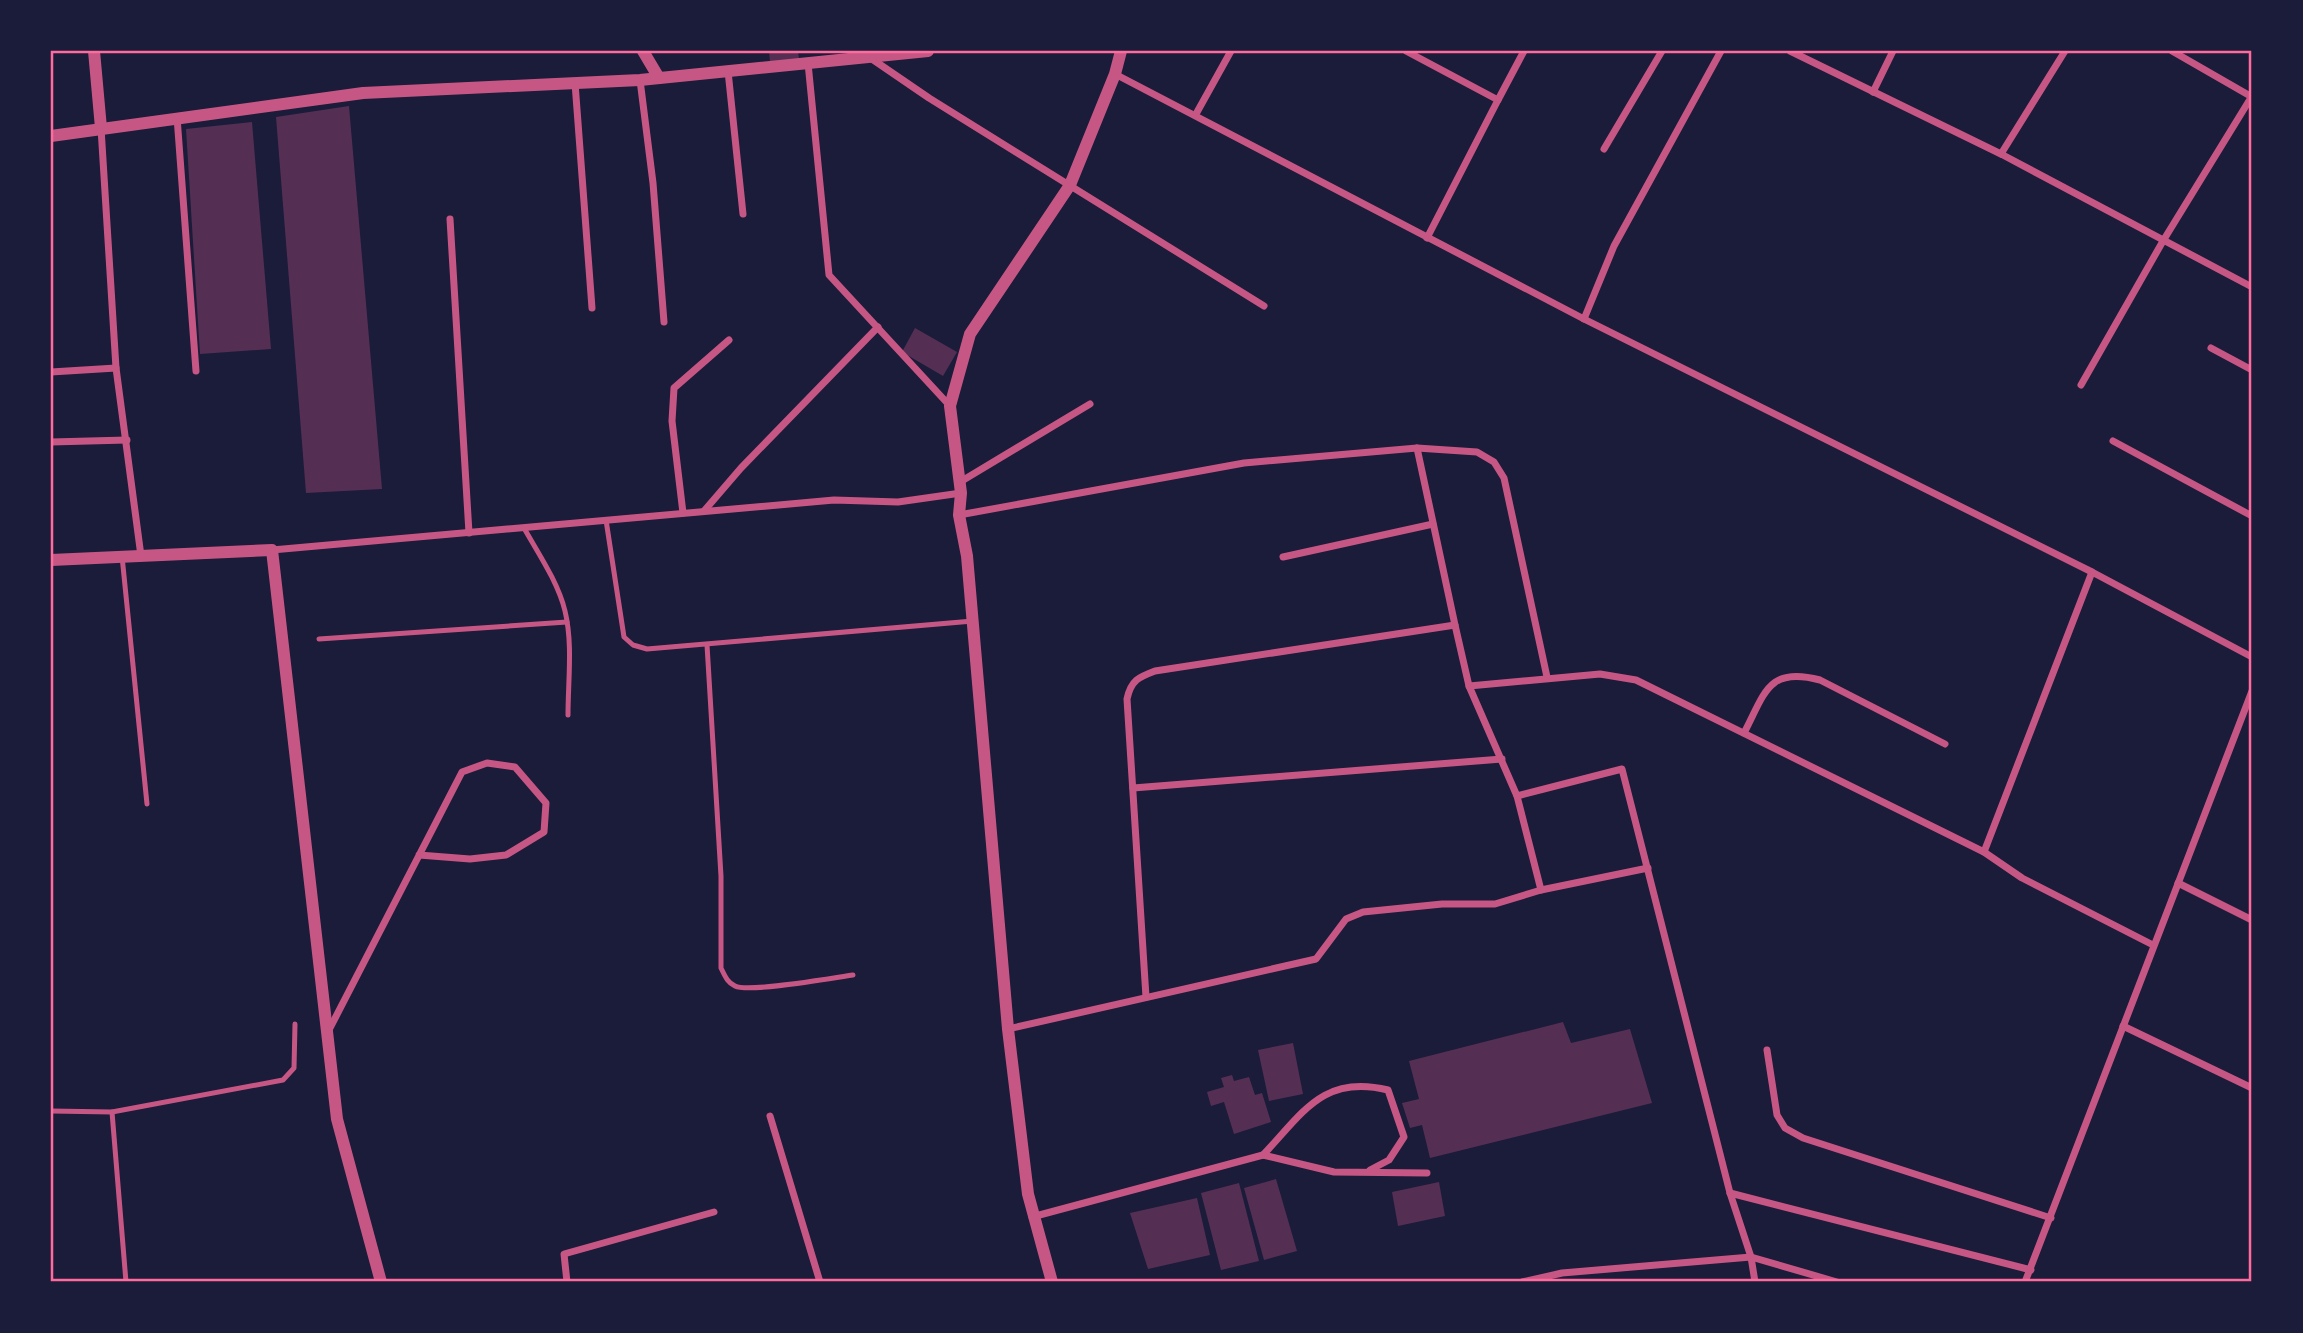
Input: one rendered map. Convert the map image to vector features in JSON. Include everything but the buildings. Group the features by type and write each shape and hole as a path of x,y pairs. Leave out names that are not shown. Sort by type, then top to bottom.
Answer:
{"street":[{"path":"94,51 116,368 141,556"},
{"path":"643,51 659,78"},
{"path":"51,136 363,93 640,80 928,51"},
{"path":"1052,1282 1032,1216 1008,1029 960,515 960,487 950,406 970,334 1070,185 1115,74 1121,51"},
{"path":"1196,114 1231,51"},
{"path":"1406,51 1498,100"},
{"path":"1427,238 1524,51"},
{"path":"1604,149 1662,51"},
{"path":"1584,319 1614,246 1721,51"},
{"path":"1790,51 2001,154 2252,287"},
{"path":"1873,92 1893,51"},
{"path":"2001,154 2065,51"},
{"path":"2081,385 2163,241 2252,96 2177,52"},
{"path":"868,57 1264,306"},
{"path":"808,64 829,275 950,406"},
{"path":"728,71 743,214"},
{"path":"1115,74 1584,319 2092,572 2252,657"},
{"path":"640,80 653,183 664,321"},
{"path":"575,83 592,308"},
{"path":"177,117 195,371"},
{"path":"450,219 469,533"},
{"path":"703,512 741,468 878,327"},
{"path":"683,513 672,421 674,388 729,340"},
{"path":"2211,348 2252,370"},
{"path":"51,372 116,368"},
{"path":"51,560 272,550 834,500 898,502 960,487 1090,404"},
{"path":"51,443 127,440"},
{"path":"2113,441 2252,516"},
{"path":"960,515 1244,463 1417,448 1477,452 1494,462 1504,478 1547,677"},
{"path":"1417,448 1469,686 1517,796 1541,890"},
{"path":"1283,557 1433,524"},
{"path":"272,550 337,1119 381,1282"},
{"path":"1984,852 2092,572"},
{"path":"1146,997 1127,699 1129,686 1137,677 1156,671 1455,625"},
{"path":"1469,686 1600,674 1636,680 1984,852 2022,878 2152,945"},
{"path":"1744,733 1769,686 1779,677 1799,675 1820,680 1945,744"},
{"path":"2025,1282 2152,945 2252,691"},
{"path":"1133,788 1502,759"},
{"path":"327,1034 419,855 462,772 487,763 515,767 546,803 544,832 506,855 470,859 419,855"},
{"path":"1517,796 1622,769 1730,1193 1751,1257 1755,1282"},
{"path":"1008,1029 1316,959 1346,919 1363,912 1442,904 1495,904 1541,890 1648,868"},
{"path":"2178,883 2252,920"},
{"path":"2123,1026 2252,1088"},
{"path":"1767,1050 1773,1096 1785,1128 1803,1138 2051,1218"},
{"path":"1263,1155 1318,1098 1332,1089 1374,1087 1388,1090 1404,1137 1389,1160 1367,1172"},
{"path":"770,1116 820,1282"},
{"path":"1032,1216 1263,1155 1334,1172 1427,1172"},
{"path":"1730,1193 2031,1270"},
{"path":"567,1282 564,1254 714,1212"},
{"path":"1522,1282 1562,1273 1751,1257 1838,1282"}],"lane":[{"path":"606,520 624,637 633,645 647,649 972,621"},
{"path":"524,528 548,570 565,609 568,715"},
{"path":"122,556 147,804"},
{"path":"319,639 566,622"},
{"path":"708,645 721,876 722,968 726,979 736,987 753,988 853,975"},
{"path":"51,1111 112,1111 283,1080 294,1068 295,1024"},
{"path":"112,1111 126,1282"}]}
